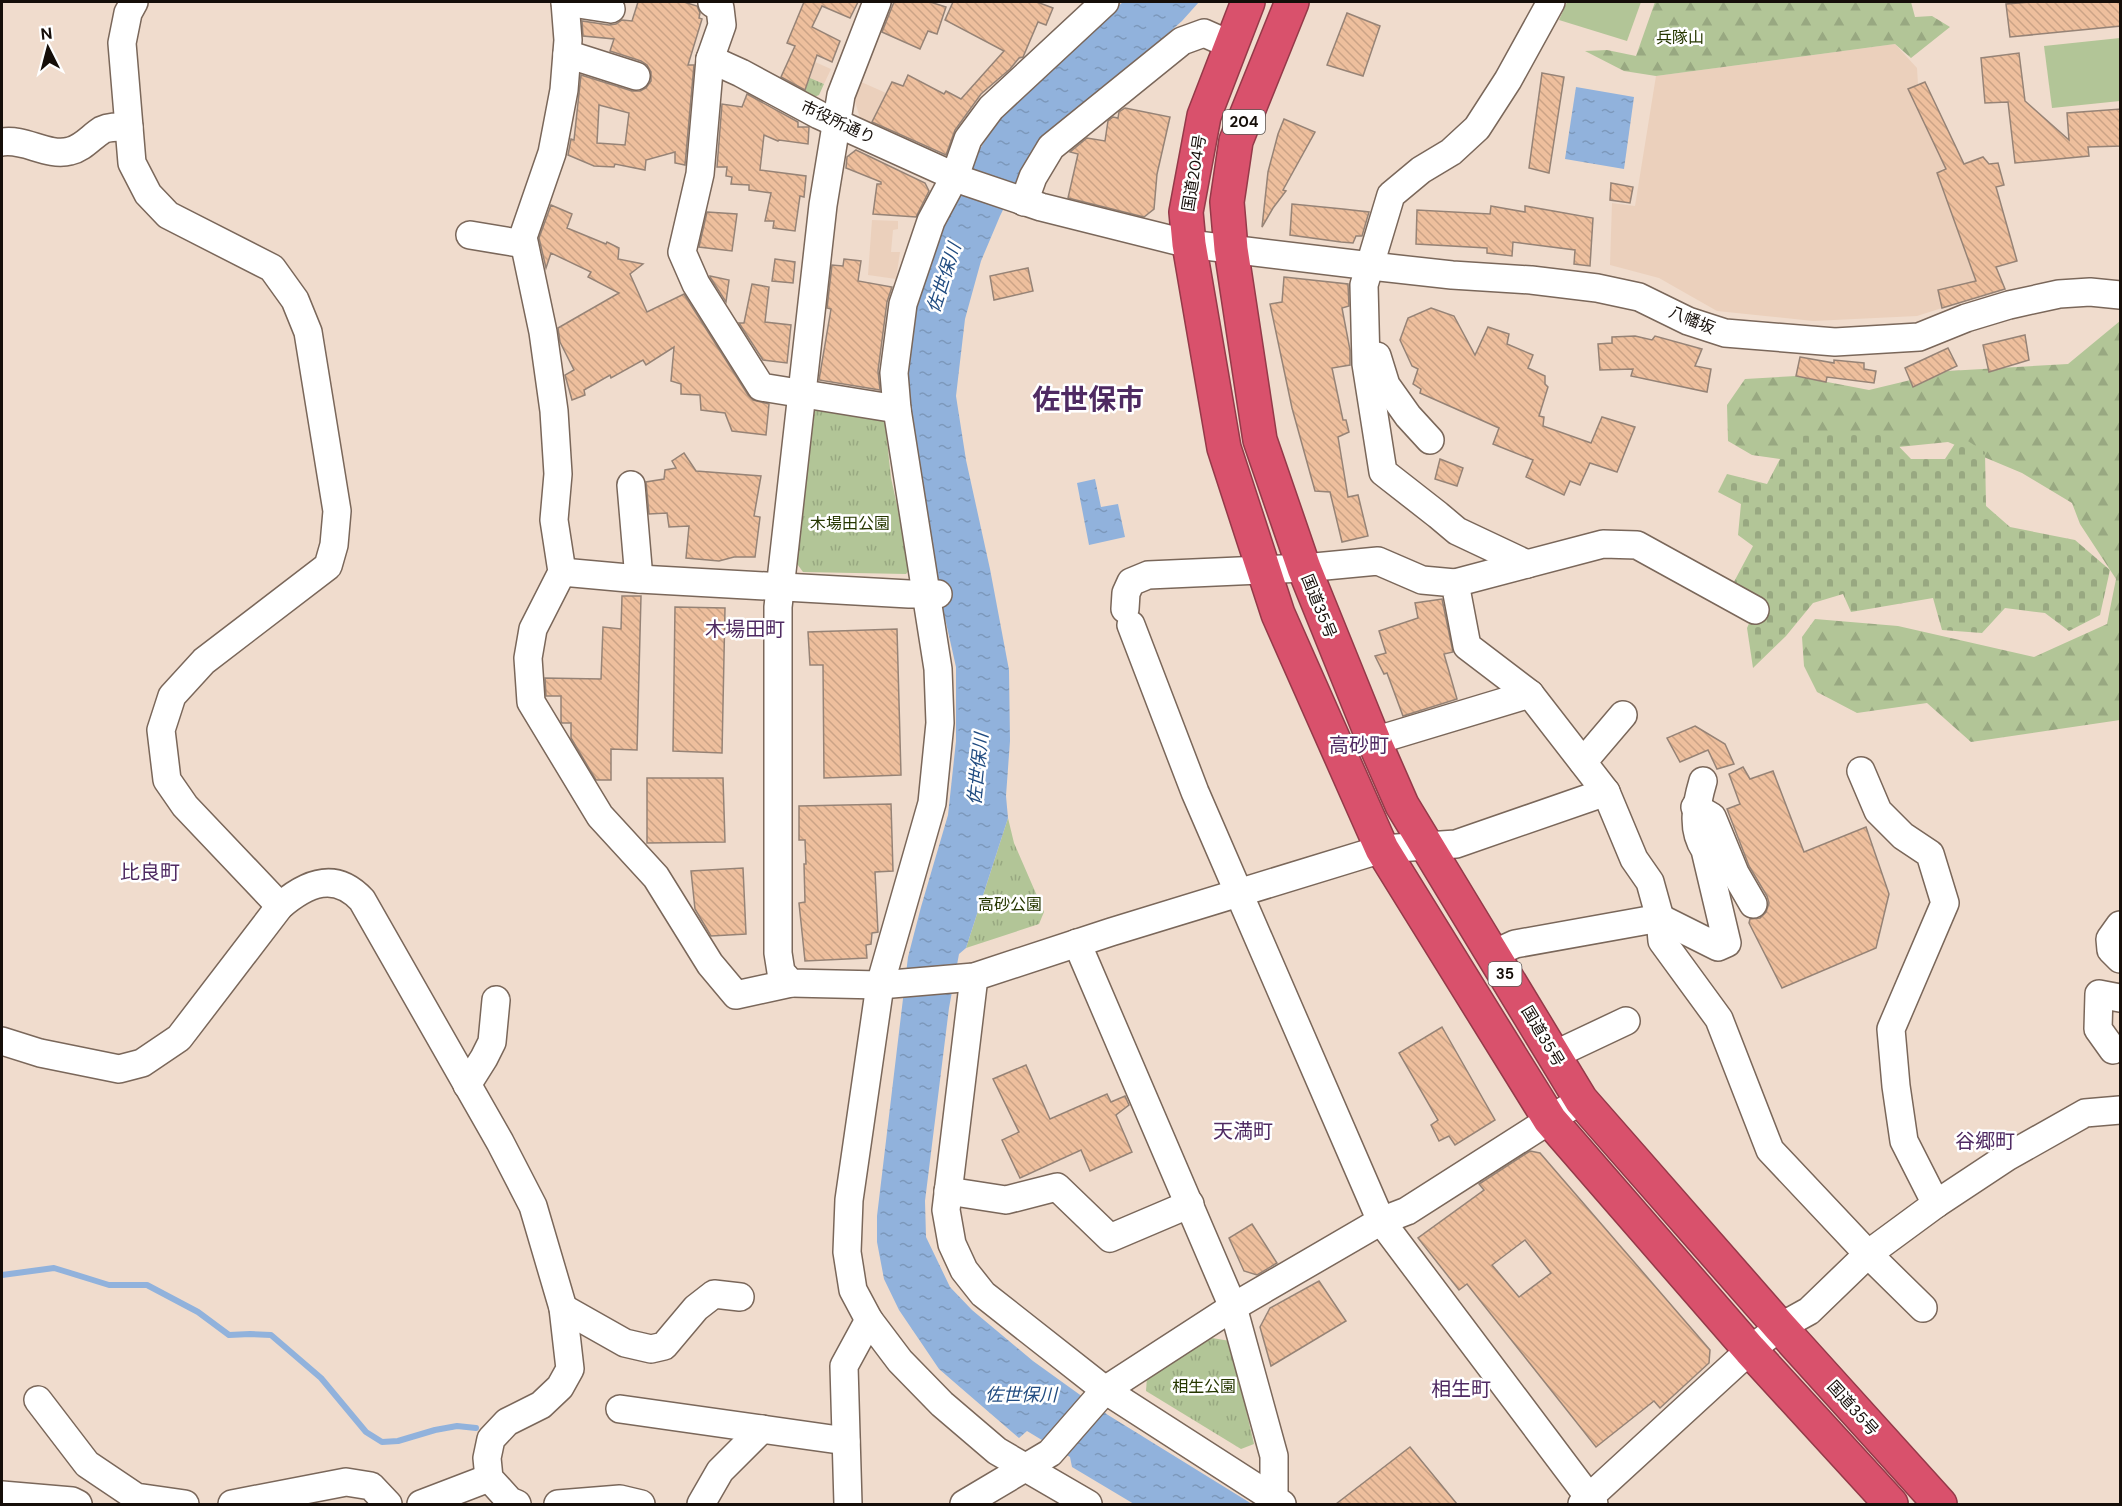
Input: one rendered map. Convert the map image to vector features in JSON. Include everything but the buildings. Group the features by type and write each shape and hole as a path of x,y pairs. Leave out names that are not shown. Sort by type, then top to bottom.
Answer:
{"highway":[{"name":"国道204号","path":"1208,352 1189,244 1186,212 1204,116 1248,2"},
{"name":"204","path":"1246,344 1246,250 1227,202 1236,141 1292,2"},
{"name":"国道35号","path":"1246,344 1260,440 1304,568 1402,805 1581,1100 1780,1327 1940,1504"},
{"name":"35","path":"1208,352 1224,448 1278,614 1382,849 1550,1120 1750,1350 1891,1504"}],"street":[{"path":"134,2 128,13 122,43 132,163 148,194 168,215 273,268 295,300 308,332 337,511 334,544 328,566 204,661 172,696 161,730 167,780 184,806 279,906"},
{"path":"611,9 565,2 568,40 564,90 552,153 523,237 543,332 554,411 558,474 554,520 562,572 533,629 528,658 531,702 600,816 656,877 711,964 736,996 791,983 888,984 965,978 1382,849 1456,844 1606,792"},
{"path":"791,983 781,972 778,953 778,617 780,587 823,205 836,122 841,95 877,2"},
{"path":"1088,1504 1052,1494 1027,1468 997,1450 942,1404 900,1361 869,1320 853,1290 847,1252 849,1200 888,984 932,803 940,723 932,594 897,409 894,373 903,304 931,221 961,179 968,139 991,108 1105,2"},
{"path":"1527,564 1456,531 1383,472 1366,364 1364,285 1391,195 1421,170 1451,152 1477,128 1508,80 1551,2"},
{"path":"712,3 720,9 722,25 710,59 700,174 682,252 696,284 761,387 897,409"},
{"path":"1231,45 1204,33 1182,41 1051,147 1034,177 1017,200 1189,244 1246,250"},
{"path":"567,54 636,76"},
{"name":"市役所通り","path":"710,59 836,122 961,179 1017,200"},
{"path":"2,142 28,144 56,153 72,151 91,140 102,130 129,127"},
{"path":"470,235 524,244"},
{"name":"八幡坂","path":"1246,250 1371,267 1597,288 1640,297 1688,321 1725,333 1835,342 1918,337 1966,318 2009,305 2059,294 2090,292 2121,295"},
{"path":"1371,267 1379,284 1376,354 1386,385 1408,417 1430,440"},
{"path":"631,484 639,579"},
{"path":"1755,610 1637,545 1603,544 1455,583 1422,580 1378,561 1263,571 1148,575 1131,582 1126,593 1128,617 1195,792 1381,1221 1589,1503 1750,1350 1780,1327 1809,1311 1868,1254 1936,1204 2016,1151 2085,1113 2121,1110"},
{"path":"562,572 639,579 932,594"},
{"path":"1455,583 1467,646 1530,694 1606,792 1634,859 1650,882 1660,918 1662,942 1719,1019 1770,1150 1868,1254 1923,1308"},
{"path":"1374,741 1530,694"},
{"path":"1583,762 1623,715"},
{"path":"1861,771 1878,811 1903,836 1930,854 1945,903 1891,1029 1904,1141 1936,1204"},
{"path":"1493,954 1515,944 1660,918 1718,947 1727,943 1705,850 1699,840 1695,807 1703,781"},
{"path":"1695,807 1712,817 1735,873 1753,904"},
{"path":"2,1041 40,1053 119,1069 142,1063 179,1038 279,906 295,893 316,884 337,883 352,889 362,900 533,1206 563,1308 570,1369 560,1388 541,1405 507,1422 491,1439 487,1458 489,1478 510,1501 517,1504"},
{"path":"2121,925 2110,939 2111,950 2121,959"},
{"path":"1077,943 1233,1306 1274,1456 1277,1503"},
{"path":"965,978 946,1210 952,1244 964,1270 983,1294 1100,1395 1277,1503"},
{"path":"2095,1038 2099,994 2121,998"},
{"path":"467,1085 492,1042 496,1000"},
{"path":"1554,1054 1626,1021"},
{"path":"964,1504 987,1497 1050,1453 1100,1395 1233,1306 1381,1221 1407,1211 1581,1100"},
{"path":"948,1191 1006,1200 1058,1187 1110,1238 1190,1204"},
{"path":"563,1308 625,1343 651,1349 664,1346 696,1308 714,1294 740,1298"},
{"path":"848,1504 844,1366 869,1320"},
{"path":"38,1400 87,1464 136,1497 185,1504"},
{"path":"620,1409 846,1441"},
{"path":"701,1504 720,1472 762,1429"},
{"path":"421,1504 489,1478"},
{"path":"232,1504 346,1482 371,1486 388,1504"},
{"path":"2,1495 72,1501 78,1504"},
{"path":"558,1504 620,1499 641,1504"}],"shaded area":[{"path":"1895,44 1917,68 1918,84 1908,90 1945,167 1937,173 1975,281 1938,290 1942,308 1917,316 1813,321 1717,311 1659,278 1610,265 1612,203 1635,206 1656,76"},
{"path":"815,62 831,69 824,84 810,78"},
{"path":"859,81 886,93 871,123 860,118 854,98"},
{"path":"872,220 898,221 898,229 893,230 891,252 900,252 896,279 868,275"}],"green space":[{"path":"1567,2 1641,2 1627,41 1559,20"},
{"name":"兵隊山","path":"1655,2 1911,2 1915,17 1932,16 1950,27 1911,58 1895,44 1656,76 1624,71 1585,51 1607,50 1636,56"},
{"path":"2120,38 2120,101 2052,108 2044,46"},
{"path":"810,78 824,84 819,95 812,98 803,94"},
{"path":"2120,321 2120,720 1971,742 1927,703 1857,713 1817,692 1804,666 1802,637 1815,619 1898,626 2034,657 2107,624 2116,579 2080,524 2072,503 2022,473 1948,442 1780,459 1752,455 1728,441 1727,405 1745,379 1796,376 1869,390 1948,371 2068,364"},
{"name":"木場田公園","path":"815,408 884,412 891,478 911,568 906,574 803,572 795,561"},
{"path":"1887,434 1911,459 1945,459 1960,436 1985,452 1986,506 2010,527 2075,540 2110,570 2100,615 2069,631 2045,613 2005,608 1982,633 1942,630 1933,598 1851,612 1843,594 1813,603 1786,636 1753,668 1747,628 1755,610 1727,595 1753,546 1738,535 1741,504 1718,492 1727,474 1767,484 1792,436"},
{"name":"高砂公園","path":"1008,818 1014,843 1044,912 1039,924 966,948"},
{"name":"相生公園","path":"1212,1338 1230,1341 1254,1444 1241,1449 1146,1391 1147,1377"}],"water":[{"name":"佐世保川","path":"1123,2 1199,2 1156,44 1055,128 1019,177 1000,216 981,261 965,319 956,396 966,460 1009,670 1010,741 1006,796 1008,818 966,948 959,954 949,1008 925,1201 926,1237 950,1287 972,1310 1033,1361 1108,1415 1252,1504 1134,1504 1072,1467 1070,1457 1027,1431 1019,1438 939,1369 899,1310 884,1279 877,1242 877,1216 908,957 948,815 956,741 956,667 935,574 906,410 904,359 911,316 937,237 986,139 1020,91"},
{"path":"1576,87 1634,97 1624,169 1565,159"},
{"path":"1095,479 1101,507 1118,504 1125,537 1089,545 1077,483"}],"waterway":[{"path":"2,1275 54,1268 109,1285 147,1285 198,1312 229,1335 271,1335 321,1378 366,1432 382,1442 398,1441 457,1426 476,1428"}],"district":[{"name":"佐世保市","path":"1088,399"},
{"name":"木場田町","path":"745,629"},
{"name":"高砂町","path":"1359,745"},
{"name":"比良町","path":"150,872"},
{"name":"天満町","path":"1243,1131"},
{"name":"谷郷町","path":"1985,1141"},
{"name":"相生町","path":"1461,1389"}]}
